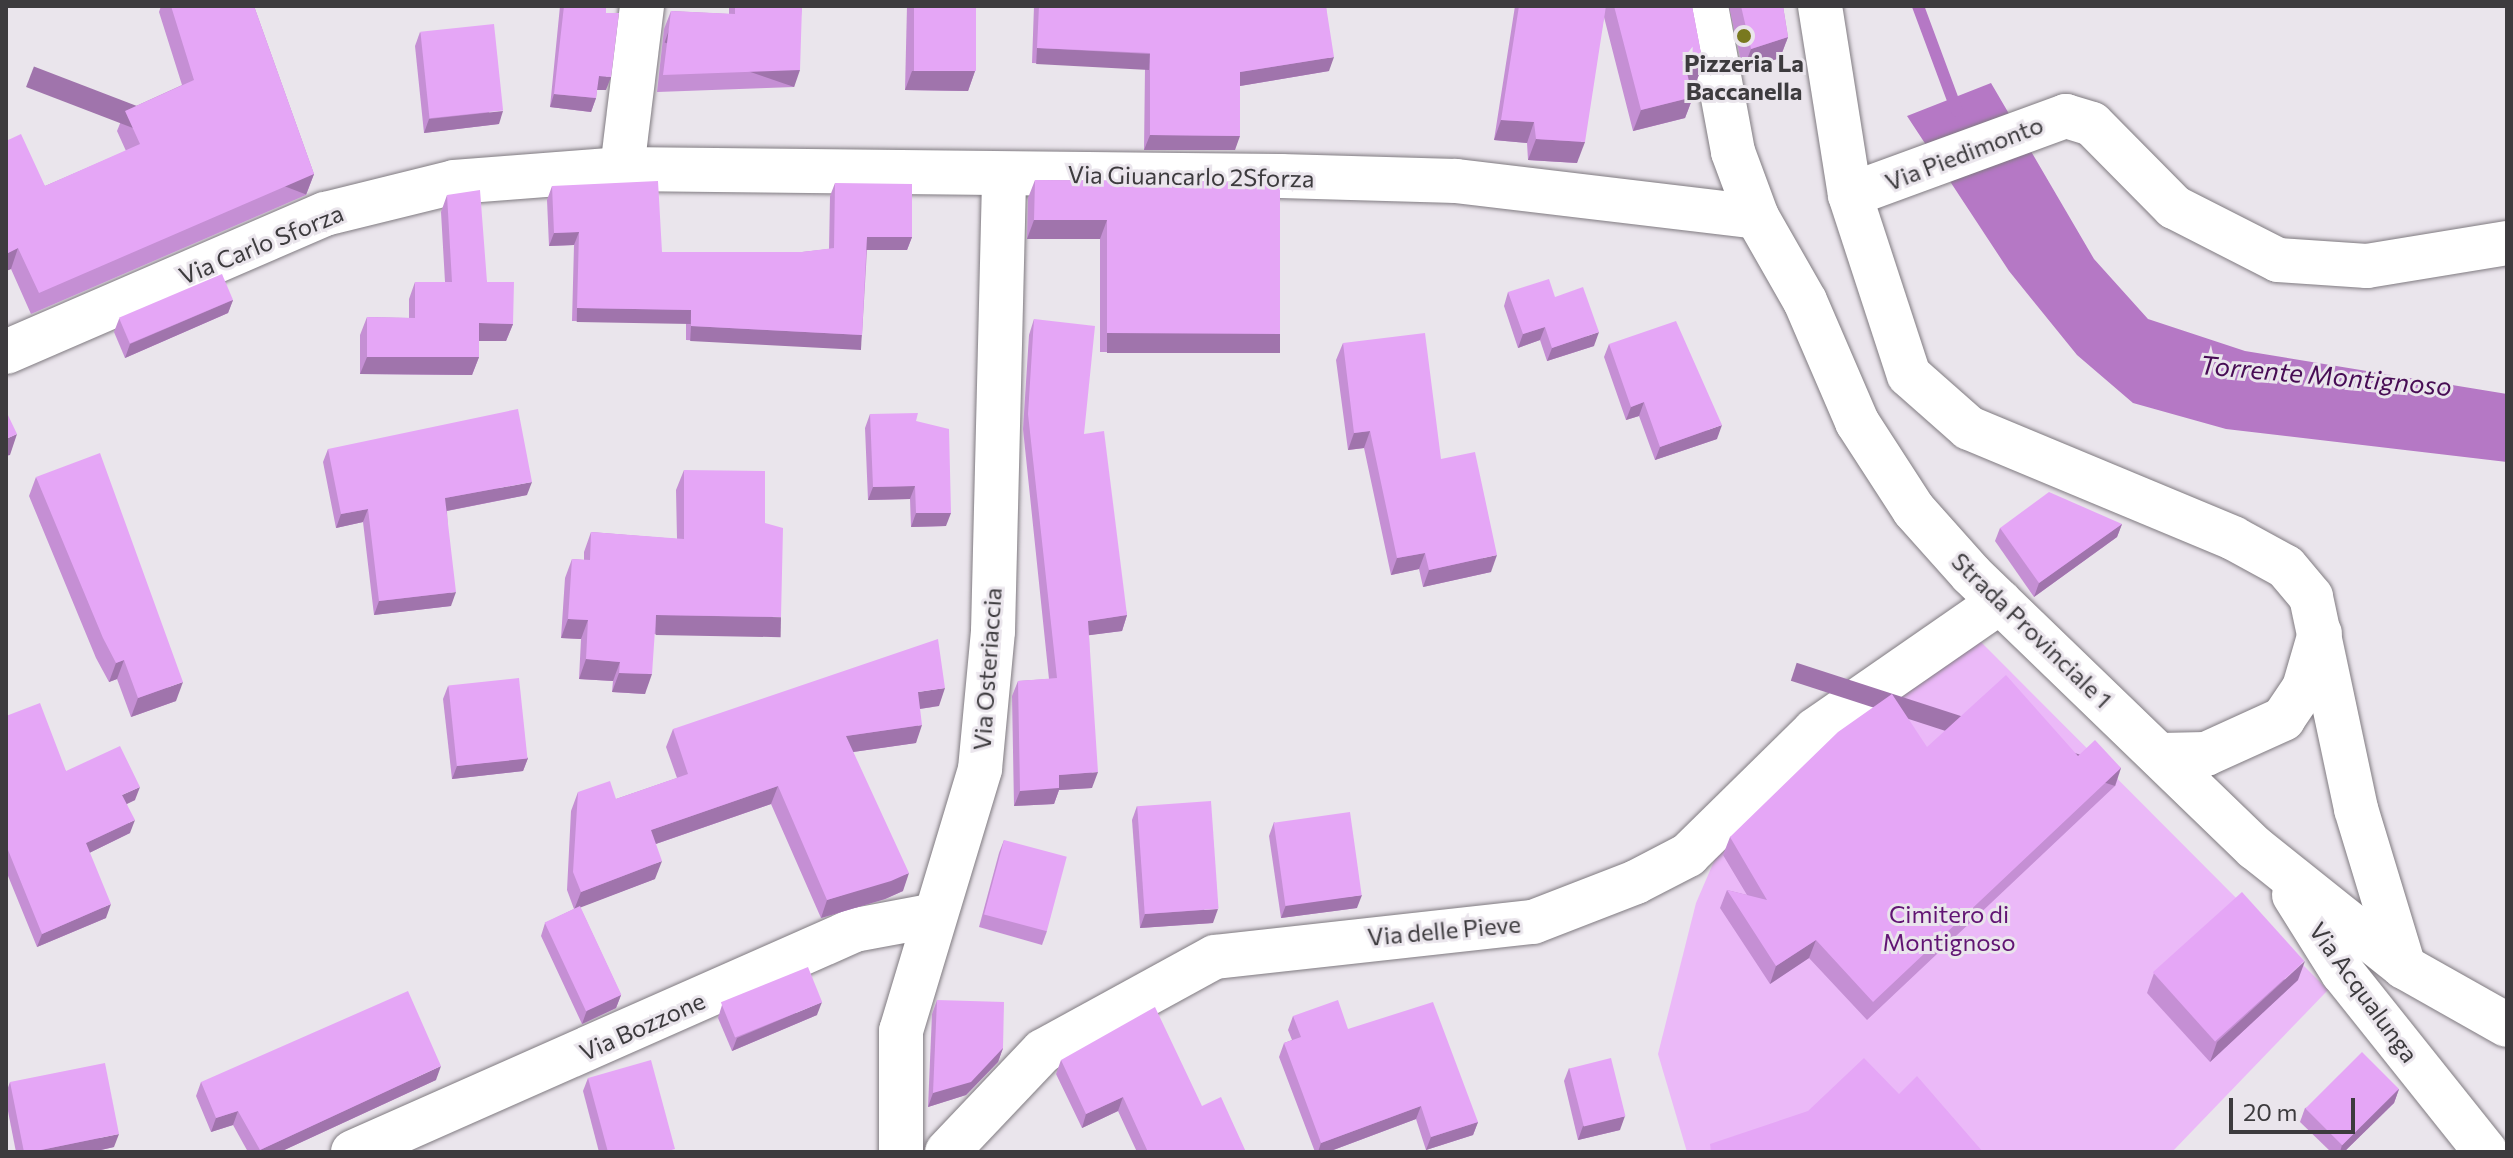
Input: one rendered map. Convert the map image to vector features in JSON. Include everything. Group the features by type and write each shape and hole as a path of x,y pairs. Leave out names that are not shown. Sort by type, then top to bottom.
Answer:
{"street":[{"path":"622,169 642,6"},
{"name":"Strada Provinciale 1","path":"1706,6 1733,152 1757,217 1805,301 1857,422 1914,510 2000,602 2277,866 2404,967 2507,1025"},
{"path":"1820,6 1870,190 1909,375 1969,428 2286,567 2311,597 2356,809 2404,967"},
{"name":"Via Piedimonto","path":"1870,190 2040,121 2066,116 2092,124 2174,207 2278,260 2367,266 2507,243"},
{"name":"Via Giuancarlo 2Sforza","path":"622,169 1456,181 1757,217"},
{"name":"Via Carlo Sforza","path":"6,352 325,214 454,182 622,169"},
{"name":"Via Osteriaccia","path":"901,1152 901,1031 980,769 993,631 1004,174"},
{"name":"Via delle Pieve","path":"947,1152 1043,1051 1215,957 1533,922 1636,882 1688,855 1815,730 2000,602"},
{"path":"2160,755 2206,754 2283,719 2304,688 2320,630"},
{"name":"Via Acqualunga","path":"2277,866 2343,973 2486,1152"},
{"name":"Via Bozzone","path":"353,1152 855,930 935,915"}],"green space":[{"name":"Cimitero di Montignoso","path":"1977,638 2328,990 2172,1152 1687,1152 1658,1054 1696,903 1718,852 1810,744"}],"water":[{"path":"1991,83 2094,259 2148,319 2245,351 2507,394 2507,462 2226,429 2133,403 2077,355 2009,271 1907,116"}],"building":[{"path":"171,6 254,6 314,174 39,293 18,248 6,254 6,141 21,134 45,186 140,144 125,111 194,80"},
{"path":"564,6 606,6 606,13 619,13 611,77 599,76 596,98 554,94"},
{"path":"735,6 802,6 800,70 663,75 671,11 735,14"},
{"path":"914,6 976,6 976,71 914,71"},
{"path":"1039,6 1326,6 1334,57 1240,72 1240,136 1150,135 1150,53 1037,48"},
{"path":"1519,6 1606,6 1585,142 1536,139 1534,122 1501,120"},
{"path":"1614,6 1692,6 1703,64 1686,69 1693,97 1641,110"},
{"path":"1741,6 1783,6 1788,37 1751,49"},
{"path":"494,24 503,111 429,118 420,32"},
{"path":"1035,180 1280,182 1280,334 1107,333 1107,220 1034,220"},
{"path":"658,181 662,252 802,252 834,248 835,183 912,184 912,237 867,237 862,335 691,326 691,310 577,308 579,232 554,233 552,186"},
{"path":"480,190 487,282 514,282 513,324 479,323 479,357 367,357 367,317 415,318 415,282 452,282 447,195"},
{"path":"222,274 233,300 130,344 119,318"},
{"path":"1549,279 1555,297 1583,287 1599,332 1552,348 1545,327 1523,334 1508,292"},
{"path":"1034,319 1095,326 1084,434 1104,431 1127,615 1088,621 1098,772 1059,775 1059,788 1020,791 1018,681 1057,678 1028,414"},
{"path":"1676,321 1722,425 1660,447 1644,402 1631,407 1609,344"},
{"path":"1425,333 1441,459 1475,452 1497,555 1429,570 1425,553 1397,558 1370,431 1354,433 1343,343"},
{"path":"518,409 532,482 445,498 456,592 379,601 368,509 341,514 328,449"},
{"path":"6,411 17,434 6,439"},
{"path":"918,413 916,421 949,429 951,513 916,513 915,486 873,487 870,414"},
{"path":"100,453 183,682 138,698 124,660 116,663 103,638 36,477"},
{"path":"684,470 765,471 765,523 783,528 781,617 656,615 652,674 619,673 620,662 586,659 588,620 568,619 572,559 590,560 591,532 684,539"},
{"path":"2049,492 2122,524 2039,583 2000,528"},
{"path":"938,639 945,688 918,692 922,725 846,736 909,873 827,900 778,786 651,830 662,861 581,892 573,872 578,792 610,781 616,799 688,774 673,729"},
{"path":"2006,675 2078,756 2095,740 2121,768 1873,1002 1816,940 1776,966 1727,890 1767,900 1730,837 1838,732 1892,694 1927,747"},
{"path":"519,678 527,759 457,766 448,685"},
{"path":"40,703 66,771 120,746 140,787 122,795 135,820 86,843 111,904 42,934 6,845 6,716"},
{"path":"1211,801 1219,909 1145,914 1137,806"},
{"path":"1350,812 1362,895 1285,906 1274,823"},
{"path":"1004,840 1067,857 1047,931 984,914"},
{"path":"2242,892 2304,961 2215,1041 2153,972"},
{"path":"580,906 621,995 586,1011 545,922"},
{"path":"808,967 822,1002 735,1037 721,1002"},
{"path":"408,991 441,1066 260,1150 238,1111 216,1118 201,1082"},
{"path":"937,1000 1004,1002 1003,1048 971,1082 933,1093"},
{"path":"1338,1000 1348,1029 1433,1002 1478,1122 1431,1137 1421,1106 1321,1143 1284,1043 1301,1037 1293,1016"},
{"path":"1155,1007 1202,1106 1221,1097 1246,1152 1148,1152 1123,1097 1086,1114 1061,1060"},
{"path":"2362,1052 2399,1089 2342,1145 2305,1109"},
{"path":"1611,1058 1626,1116 1584,1127 1569,1068"},
{"path":"1864,1058 1899,1094 1917,1076 1983,1152 1711,1152 1710,1144 1808,1111"},
{"path":"651,1060 675,1149 664,1152 608,1152 588,1078"},
{"path":"105,1063 119,1134 24,1152 10,1082"}],"waterway":[{"name":"Torrente Montignoso","path":"1918,6 1957,111"}],"place":[{"name":"Pizzeria La Baccanella","path":"1744,36"}]}
